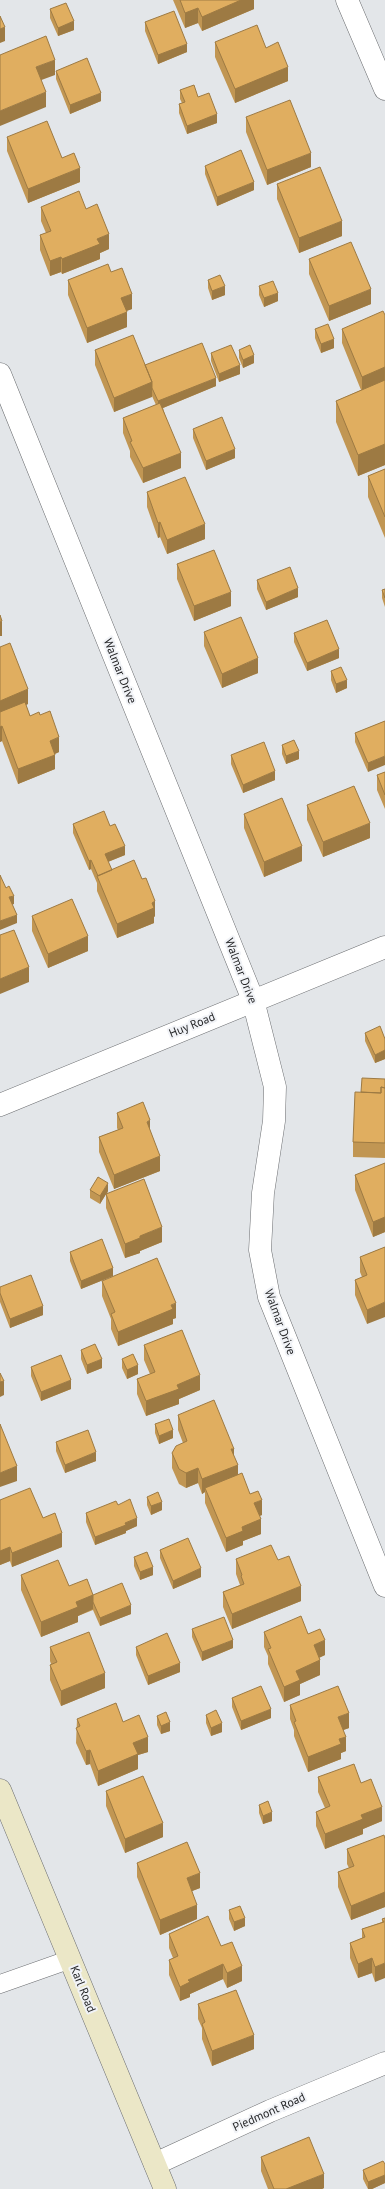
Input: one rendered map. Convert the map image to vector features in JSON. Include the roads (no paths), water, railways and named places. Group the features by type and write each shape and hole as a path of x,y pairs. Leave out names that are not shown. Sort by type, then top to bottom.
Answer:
{"main road":[{"name":"Karl Road","path":"0,1790 166,2189"}],"street":[{"path":"347,0 385,89"},
{"name":"Walmar Drive","path":"0,374 253,1000 274,1087 274,1121 263,1193 260,1250 269,1297 385,1586"},
{"name":"Huy Road","path":"0,1105 385,947"},
{"name":"Piedmont Road","path":"155,2164 270,2111 385,2063"}],"lane":[{"path":"0,1984 71,1959"}]}
